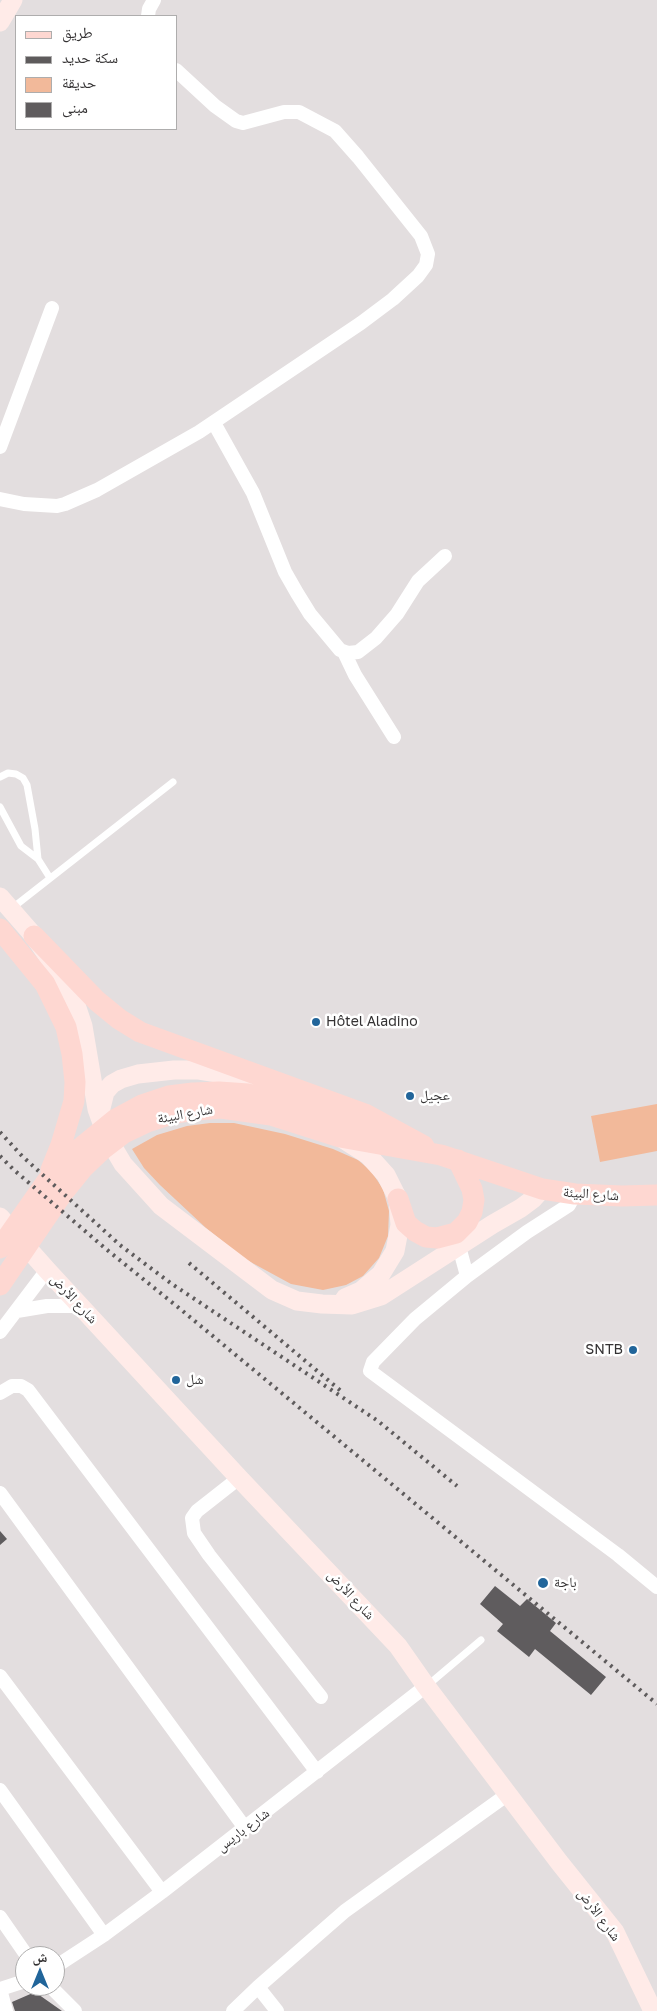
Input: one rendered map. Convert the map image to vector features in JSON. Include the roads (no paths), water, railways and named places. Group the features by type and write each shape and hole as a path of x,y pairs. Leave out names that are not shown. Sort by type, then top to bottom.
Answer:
{"main road":[{"path":"0,22 13,0"},
{"path":"5,903 97,1001 133,1028 166,1042 364,1114 442,1154 472,1189 474,1200 472,1212 457,1240"},
{"path":"0,928 45,984 66,1027 72,1054 75,1082 74,1101 61,1145 41,1190"},
{"path":"34,936 74,999 83,1026 100,1115 107,1137 122,1164 161,1206 272,1290 297,1301 322,1304 352,1305 381,1296 457,1240 521,1208 542,1189"},
{"path":"100,1115 105,1092 112,1084 138,1074 174,1070 199,1070 236,1075 290,1087"},
{"name":"شارع البيئة","path":"0,1248 41,1190 67,1159 116,1118 169,1096 202,1092 270,1098 340,1137 442,1154"},
{"name":"شارع البيئة","path":"0,1285 48,1214 83,1168 124,1133 147,1122 175,1113 221,1108 297,1114 442,1154 542,1189 575,1194 657,1195"},
{"path":"340,1137 368,1155 378,1164 390,1180 406,1223 415,1232 426,1237 457,1240"},
{"path":"322,1304 349,1297 361,1291 372,1283 385,1268 395,1251 399,1238 398,1199"},
{"name":"شارع الأرض","path":"0,1217 239,1478 398,1646 426,1686 593,1907 615,1932 653,2011"}],"street":[{"path":"148,15 154,0"},
{"path":"0,500 45,506 65,504 97,490 214,423 362,323 394,299 423,270 428,261 428,254 421,236 335,131 299,112 284,112 243,122 236,121 215,106 178,72"},
{"path":"0,447 52,308"},
{"path":"214,423 253,493 285,572 297,593 322,630 344,652 355,675 394,737"},
{"path":"344,652 358,652 376,638 397,614 418,581 445,556"},
{"path":"575,1194 569,1204 527,1232 468,1276 415,1319 373,1362 370,1371 610,1549 657,1587"},
{"path":"457,1240 468,1276"},
{"path":"0,1332 47,1270"},
{"path":"17,1311 47,1306 81,1306"},
{"path":"0,1393 12,1386 21,1386 28,1390 318,1772"},
{"path":"239,1478 197,1511 192,1518 194,1533 209,1556 321,1697"},
{"path":"0,1494 244,1828"},
{"path":"0,1676 162,1892"},
{"name":"شارع باريس","path":"65,1960 104,1935 162,1892 426,1686"},
{"path":"0,1790 104,1935"},
{"path":"233,2011 346,1911 508,1794"},
{"path":"0,1917 20,1946"},
{"path":"6,2011 0,1989 15,1984"},
{"path":"258,1987 277,2011"},
{"path":"60,1996 76,2011"}],"lane":[{"path":"0,777 8,773 16,774 23,778 27,785 38,859"},
{"path":"5,903 50,878 173,782"},
{"path":"0,807 21,846 38,859 50,878"},
{"path":"426,1686 481,1640"}],"railway":[{"path":"0,1132 22,1156 120,1245 172,1284 378,1421 457,1486"},
{"path":"0,1156 106,1249 657,1704"},
{"path":"189,1263 341,1391"}],"place":[{"name":"Hôtel Aladino","path":"316,1022"},
{"name":"عجيل","path":"410,1096"},
{"name":"SNTB","path":"633,1350"},
{"name":"شل","path":"176,1380"},
{"name":"باجة","path":"543,1583"}]}
